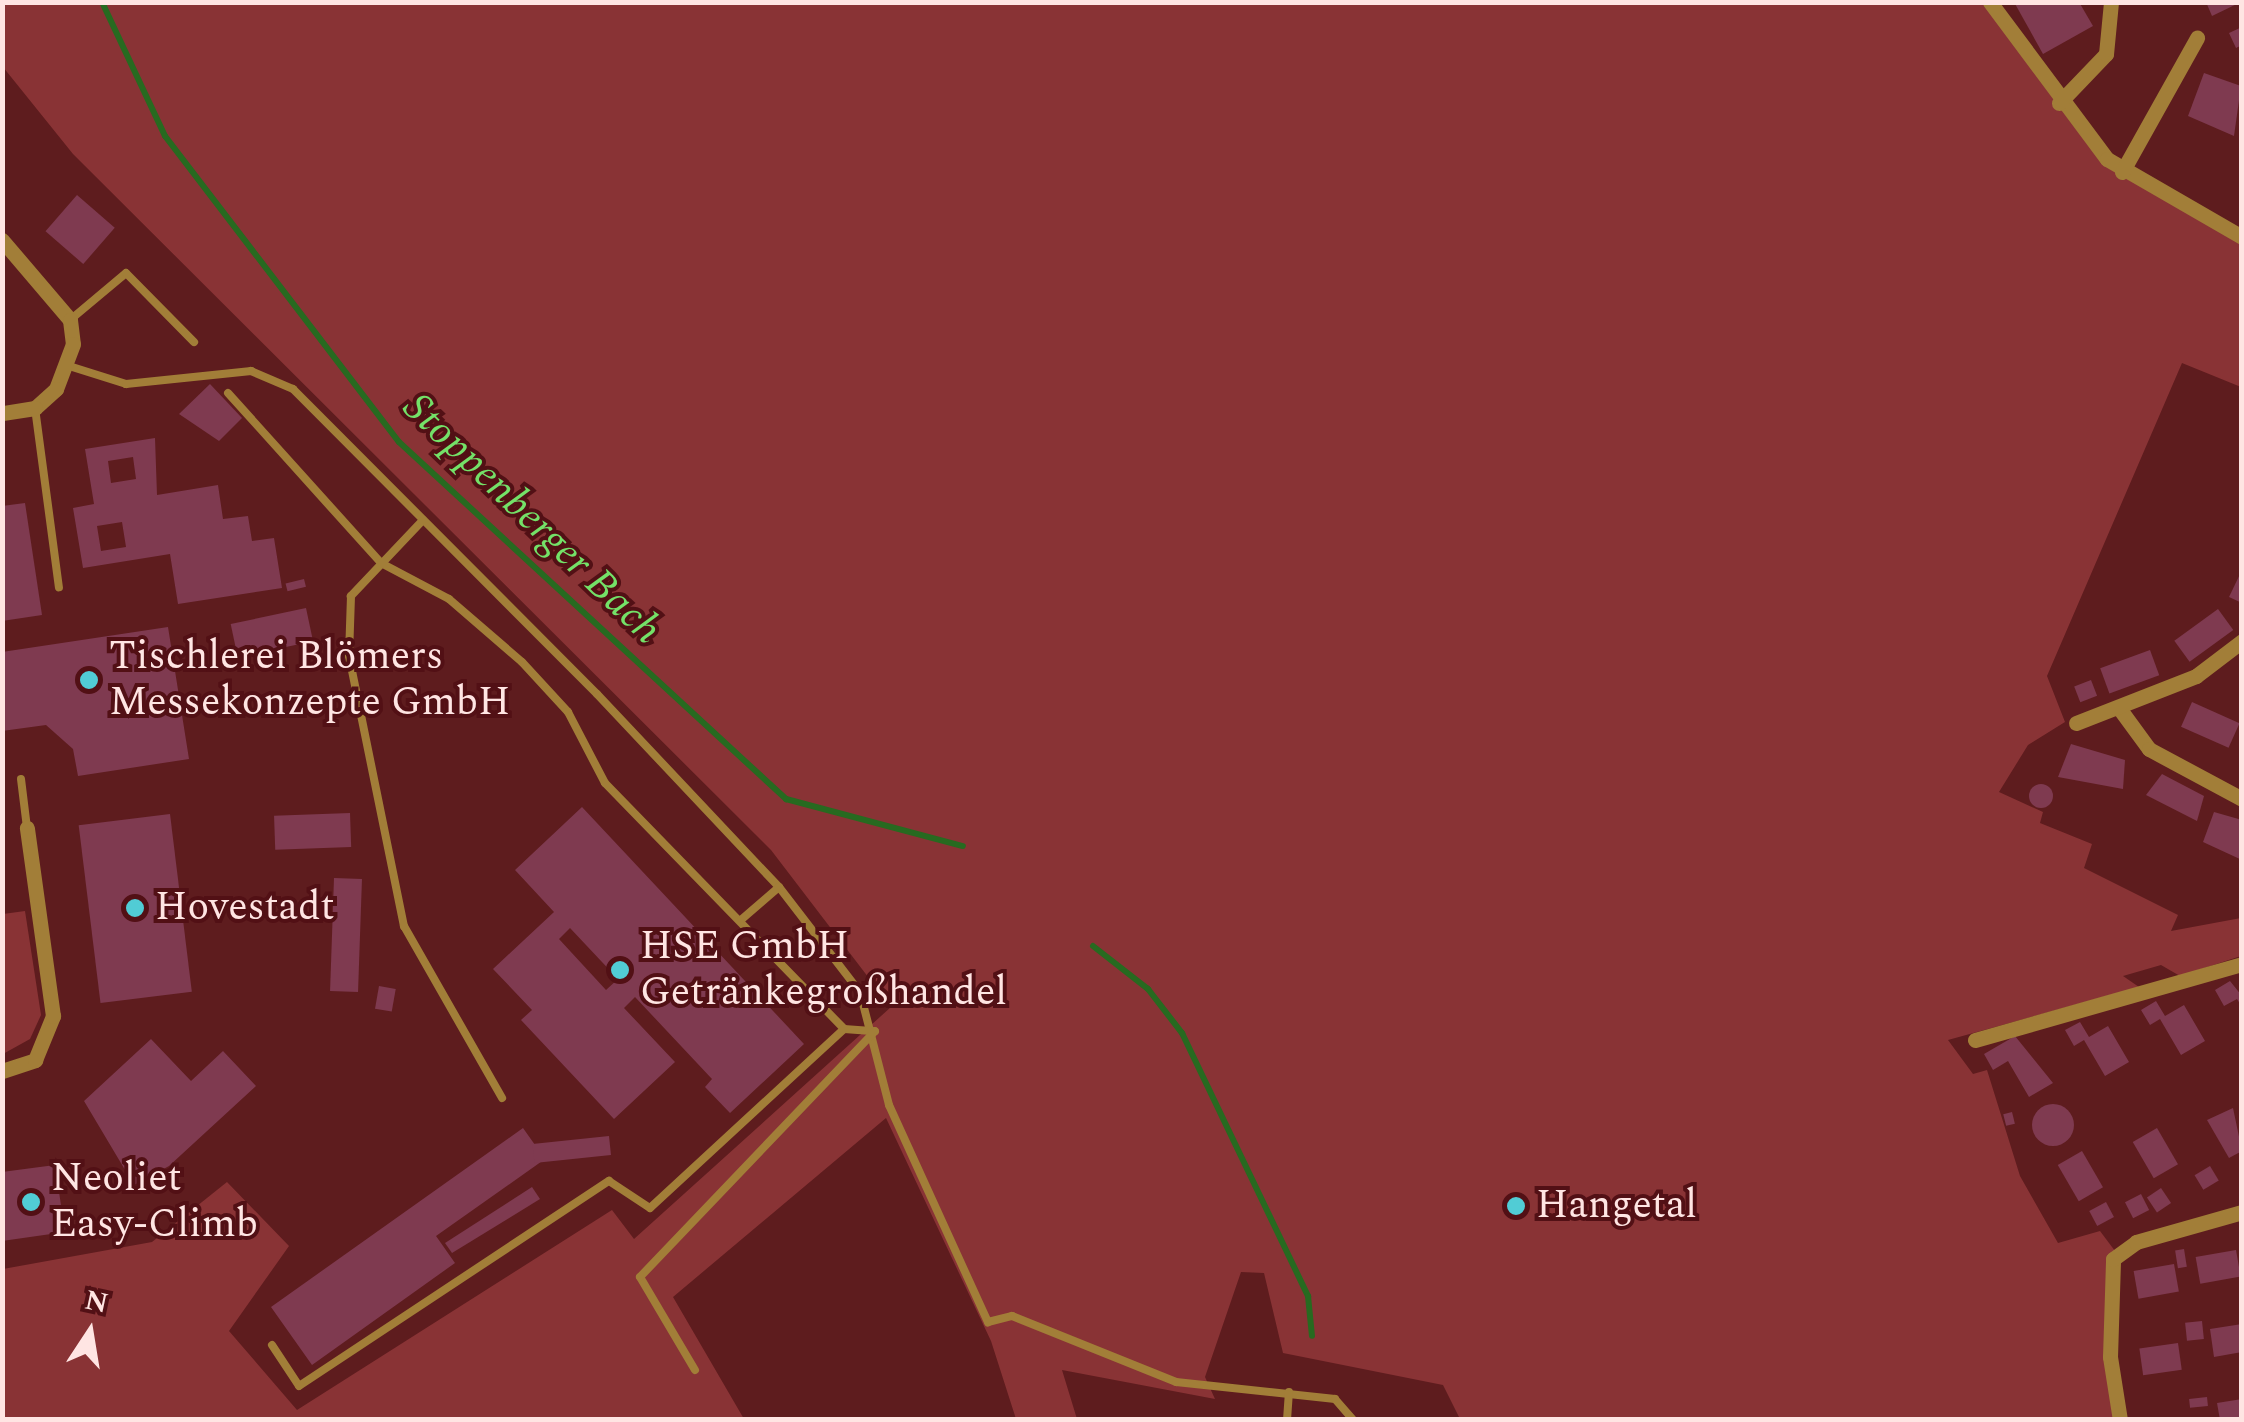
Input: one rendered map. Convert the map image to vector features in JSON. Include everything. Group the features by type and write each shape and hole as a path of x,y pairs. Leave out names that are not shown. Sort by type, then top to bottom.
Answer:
{"street":[{"path":"1990,2 2059,103 2122,172 2242,237"},
{"path":"2059,103 2106,54 2111,2"},
{"path":"2122,172 2197,38"},
{"path":"2,240 70,320 69,366 35,408 2,413"},
{"path":"2076,723 2196,676 2242,642"},
{"path":"2119,708 2149,749 2242,799"},
{"path":"2,1072 35,1060 53,1016 27,828"},
{"path":"1975,1040 2242,964"},
{"path":"2120,1420 2110,1357 2119,1250 2242,1212"}],"lane":[{"path":"70,320 126,273 194,342"},
{"path":"69,366 126,384 251,372 292,388 778,887 860,992 875,1031 888,1105 988,1322 1012,1316 1176,1382 1335,1399 1353,1420"},
{"path":"228,393 381,564 449,599 522,662 568,712 605,783 742,919 844,1028 875,1031"},
{"path":"35,408 59,588"},
{"path":"423,520 351,596 348,656 404,926 502,1098"},
{"path":"21,780 27,828"},
{"path":"742,919 778,887"},
{"path":"272,1345 299,1386 609,1182 650,1208 844,1028"},
{"path":"695,1370 640,1277 875,1031"},
{"path":"1287,1420 1289,1392"}],"shaded area":[{"path":"3,3 1987,3 2115,172 2241,242 2241,387 2182,363 2047,676 2065,722 2028,745 1999,792 2043,812 2040,823 2092,844 2084,868 2178,915 2171,931 2241,918 2241,956 2180,976 2161,965 2123,976 2139,987 1948,1040 1973,1074 1987,1070 2020,1176 2058,1243 2100,1231 2115,1251 2118,1419 1460,1419 1443,1385 1283,1353 1264,1273 1241,1272 1205,1377 1215,1399 1062,1370 1077,1419 1016,1419 991,1341 886,1118 673,1297 744,1419 3,1420 3,1269 152,1242 227,1182 289,1246 229,1331 297,1410 612,1210 634,1239 891,1007 771,850 73,154 3,67"},
{"path":"25,911 41,1015 30,1039 3,1054 3,914"}],"building":[{"path":"2014,2 2079,2 2093,26 2043,54"},
{"path":"2206,2 2241,2 2212,16"},
{"path":"2242,27 2242,45 2236,48 2229,33"},
{"path":"2204,73 2241,86 2234,136 2188,116"},
{"path":"77,195 115,228 83,264 46,231"},
{"path":"210,384 242,418 219,441 179,414"},
{"path":"155,438 157,495 218,485 223,519 248,516 252,541 274,538 282,588 178,604 170,554 83,568 73,508 94,504 85,449","holes":["133,457 136,479 111,483 108,461","122,522 126,547 101,551 97,526"]},
{"path":"25,503 42,615 2,621 2,506"},
{"path":"2242,570 2242,603 2229,597"},
{"path":"304,579 306,587 287,591 286,584"},
{"path":"306,608 313,641 238,657 231,624"},
{"path":"2218,609 2233,630 2190,662 2174,641"},
{"name":"Tischlerei Blömers Messekonzepte GmbH","path":"168,627 189,759 78,776 73,749 46,725 2,731 2,652"},
{"path":"2150,650 2159,675 2109,693 2100,668"},
{"path":"2091,680 2097,696 2080,702 2074,686"},
{"path":"2192,702 2240,723 2229,748 2181,727"},
{"path":"2071,744 2125,760 2123,789 2058,777"},
{"path":"2162,774 2204,796 2197,821 2146,795"},
{"path":"2041,784 2050,787 2050,805 2041,808 2032,805 2029,796 2032,787"},
{"path":"582,807 804,1044 730,1113 705,1087 712,1079 635,997 624,1008 675,1062 614,1119 521,1020 532,1010 493,969 554,912 515,870","holes":["570,928 618,979 606,990 559,939"]},
{"path":"2214,812 2242,820 2242,860 2203,842"},
{"path":"350,813 351,847 275,850 274,816"},
{"name":"Hovestadt","path":"170,814 192,992 101,1003 79,825"},
{"path":"334,878 362,879 358,992 330,991"},
{"path":"2230,981 2242,996 2242,1007 2237,999 2224,1006 2215,990"},
{"path":"379,986 396,989 392,1012 375,1009"},
{"path":"2156,1001 2165,1016 2184,1005 2205,1041 2181,1055 2160,1019 2150,1025 2141,1010"},
{"path":"2080,1022 2089,1037 2108,1026 2129,1062 2105,1076 2084,1040 2074,1046 2065,1030"},
{"path":"2015,1036 2053,1083 2029,1097 2008,1061 1993,1070 1984,1054"},
{"path":"151,1039 191,1081 223,1051 256,1086 169,1166 134,1185 84,1101"},
{"path":"2053,1104 2068,1110 2074,1125 2068,1140 2053,1146 2038,1140 2032,1125 2038,1110"},
{"path":"2233,1108 2242,1151 2229,1158 2207,1120"},
{"path":"2012,1112 2015,1124 2006,1126 2003,1114"},
{"path":"523,1128 545,1159 436,1236 455,1263 312,1365 271,1307"},
{"path":"2157,1128 2178,1164 2154,1178 2133,1142"},
{"path":"609,1136 611,1155 534,1163 532,1144"},
{"path":"2082,1151 2103,1187 2079,1201 2058,1165"},
{"name":"Neoliet Easy-Climb","path":"55,1165 65,1232 2,1241 2,1172"},
{"path":"2210,1166 2219,1181 2203,1190 2195,1175"},
{"path":"532,1187 540,1199 452,1253 445,1243"},
{"path":"2161,1188 2171,1203 2157,1212 2147,1198"},
{"path":"2141,1194 2149,1210 2133,1218 2125,1202"},
{"path":"2106,1202 2114,1217 2097,1226 2089,1211"},
{"path":"2184,1249 2187,1267 2178,1268 2175,1250"},
{"path":"2236,1250 2241,1277 2200,1284 2196,1257"},
{"path":"2174,1264 2179,1292 2138,1299 2134,1271"},
{"path":"2202,1321 2204,1339 2187,1341 2185,1323"},
{"path":"2242,1324 2242,1352 2214,1357 2210,1329"},
{"path":"2178,1343 2182,1370 2143,1375 2139,1348"},
{"path":"2207,1397 2208,1406 2190,1408 2189,1399"},
{"path":"2242,1399 2242,1420 2220,1420 2217,1403"}],"waterway":[{"name":"Stoppenberger Bach","path":"102,2 165,136 399,442 786,799 963,846"},
{"name":"Stoppenberger Bach","path":"1093,946 1148,989 1182,1033 1308,1296 1312,1336"}],"place":[{"name":"Tischlerei Blömers Messekonzepte GmbH","path":"89,680"},
{"name":"Hovestadt","path":"135,908"},
{"name":"HSE GmbH Getränkegroßhandel","path":"620,970"},
{"name":"Neoliet Easy-Climb","path":"31,1202"},
{"name":"Hangetal","path":"1516,1206"}]}
